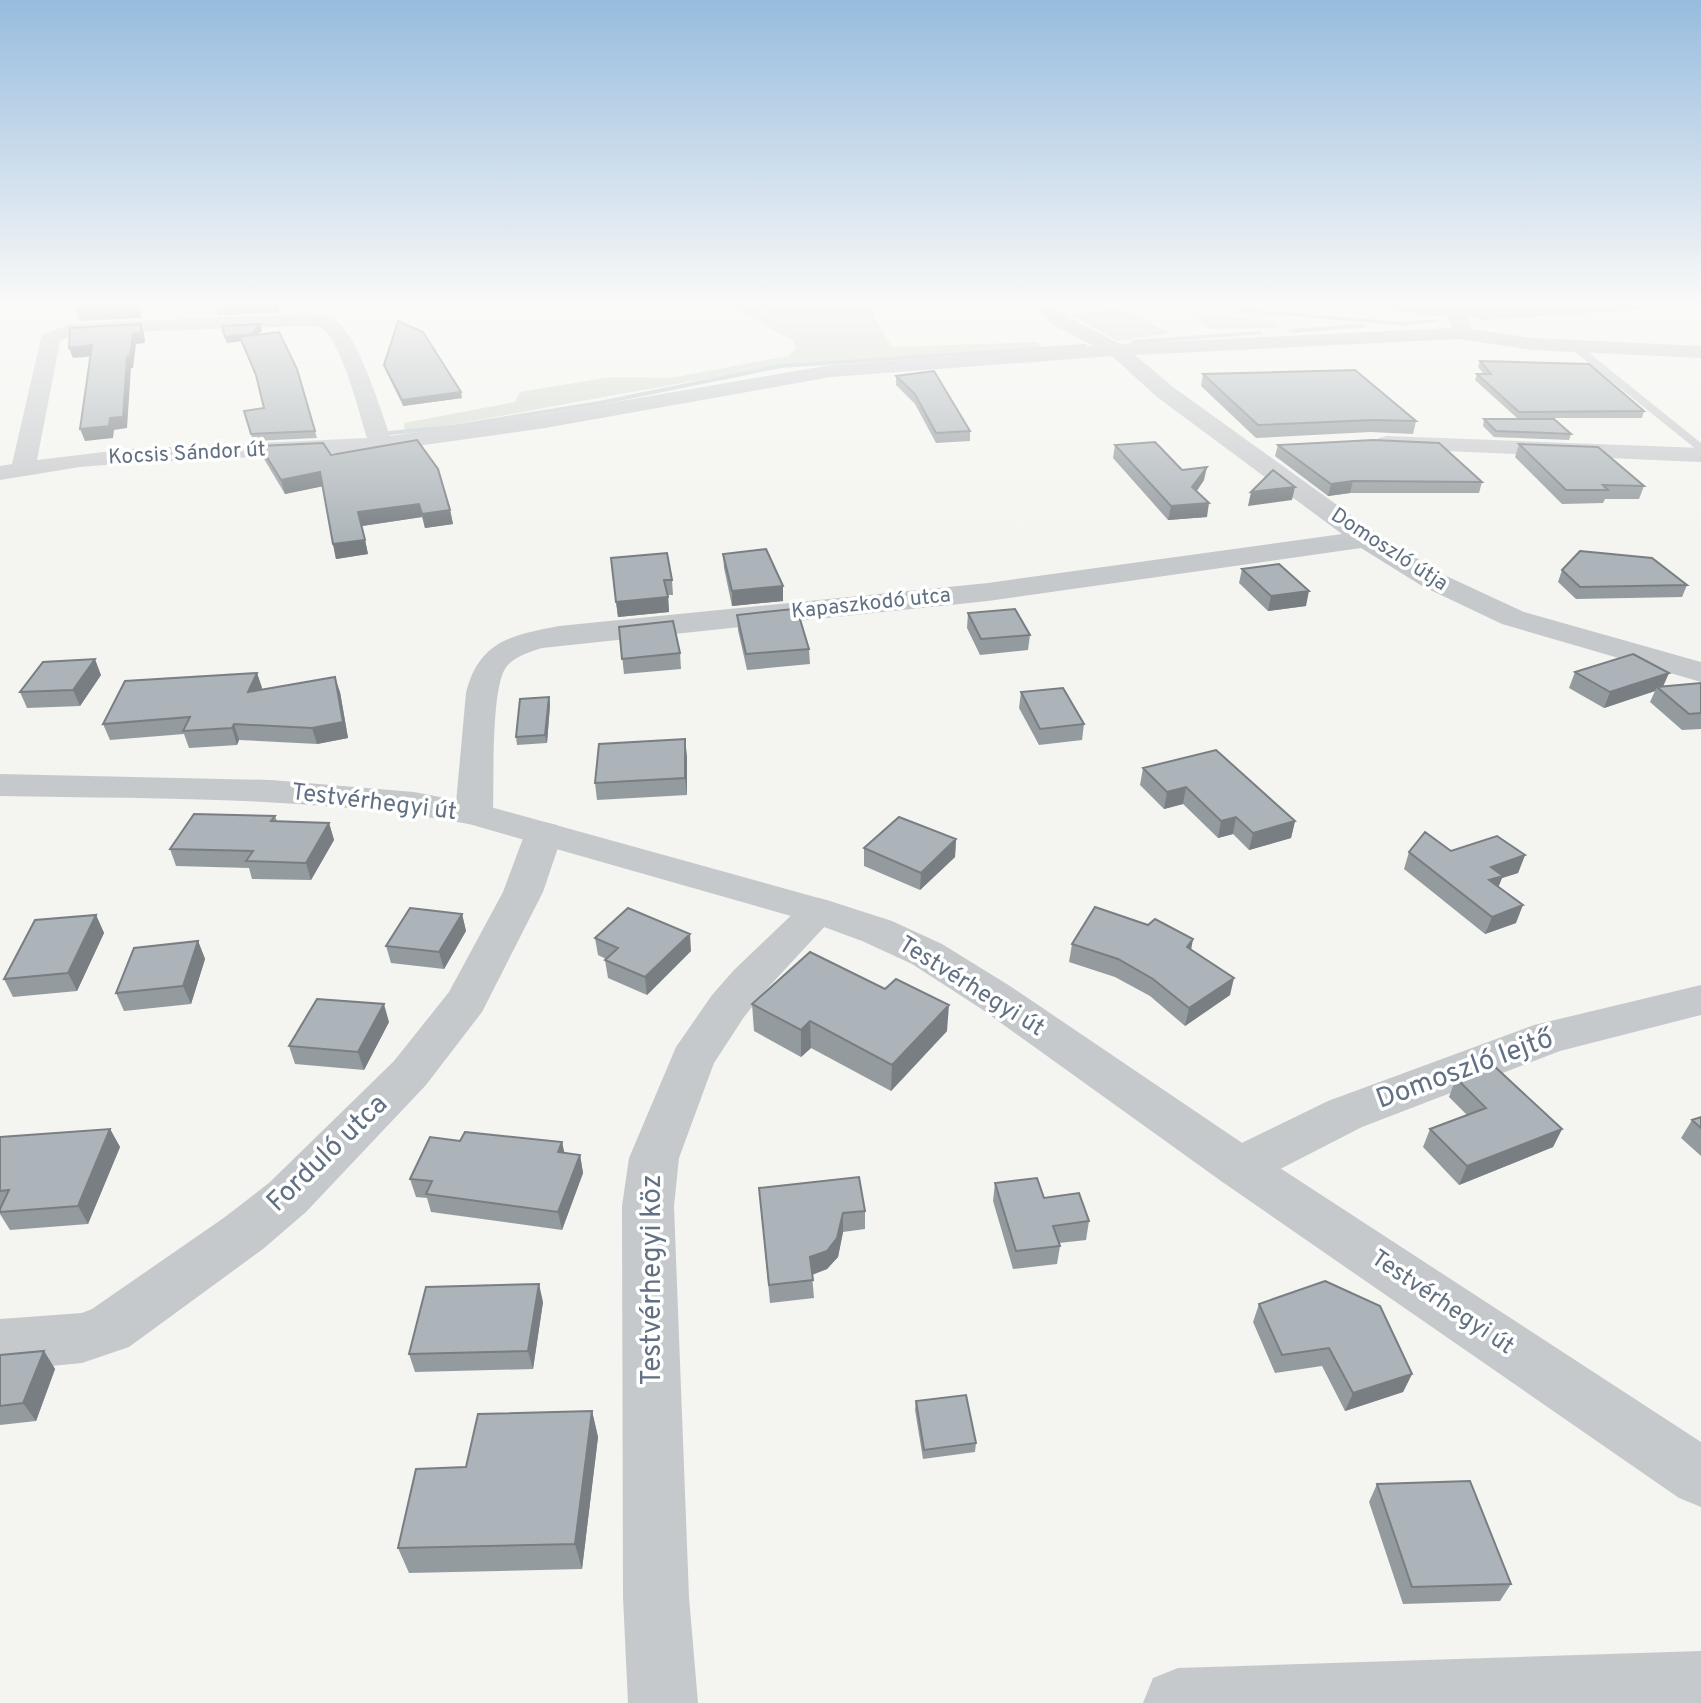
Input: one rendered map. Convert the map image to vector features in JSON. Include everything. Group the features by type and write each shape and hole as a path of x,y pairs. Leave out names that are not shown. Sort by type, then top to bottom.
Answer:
{"street":[{"path":"23,469 41,384"},
{"path":"358,384 381,444"},
{"name":"Kocsis Sándor út","path":"0,473 80,460 129,456 381,444 545,421 754,384"},
{"name":"Domoszló útja","path":"1156,384 1366,539 1433,580 1513,618 1701,672"},
{"path":"1370,442 1701,455"},
{"path":"1242,448 1280,446"},
{"name":"Kapaszkodó utca","path":"474,814 485,677 500,656 537,639 988,592 1366,539"},
{"name":"Testvérhegyi út","path":"0,785 271,791 414,803 474,814 544,833 819,911 877,931 927,954 1006,1005 1239,1167 1701,1477"},
{"name":"Forduló utca","path":"0,1345 82,1338 110,1329 244,1234 288,1197 410,1073 466,1001 523,892 544,833"},
{"name":"Testvérhegyi köz","path":"663,1703 656,1597 648,1206 654,1158 683,1079 698,1049 750,981 819,911"},
{"name":"Domoszló lejtő","path":"1239,1167 1345,1114 1550,1037 1701,1000"},
{"path":"1178,1703 1701,1685"}],"lane":[{"path":"1621,384 1701,449"}],"shaded area":[{"path":"566,384 674,384 405,433 404,423 515,402 520,392"}],"building":[{"path":"86,384 125,384 123,417 110,418 109,426 80,429"},
{"path":"258,384 301,384 315,431 251,434 244,411 264,408"},
{"path":"394,384 456,384 461,392 402,400"},
{"path":"905,384 942,384 970,431 936,433 915,394"},
{"path":"1214,384 1372,384 1416,421 1373,420 1258,425"},
{"path":"1489,384 1613,384 1644,411 1519,412"},
{"path":"1484,419 1554,419 1571,434 1496,431"},
{"path":"417,440 438,469 450,510 422,514 419,504 358,512 365,540 333,544 320,472 281,480 260,446 323,443 331,455"},
{"path":"1373,440 1439,443 1482,482 1353,481 1331,484 1278,445"},
{"path":"1155,442 1182,470 1207,467 1192,487 1209,503 1171,506 1115,445"},
{"path":"1519,444 1598,447 1644,486 1603,485 1608,490 1566,490"},
{"path":"1273,470 1295,487 1251,492"},
{"path":"766,549 783,586 732,591 723,554"},
{"path":"1580,551 1652,558 1687,585 1580,587 1562,570"},
{"path":"667,553 672,580 664,580 668,597 616,602 611,558"},
{"path":"1279,564 1309,591 1271,596 1242,569"},
{"path":"793,609 797,617 799,616 809,649 746,654 737,615"},
{"path":"1015,609 1030,635 981,639 968,613"},
{"path":"673,621 680,653 622,659 619,627"},
{"path":"1633,654 1669,673 1610,692 1575,672"},
{"path":"95,659 73,690 20,692 43,662"},
{"path":"257,673 248,692 335,677 343,722 312,728 234,724 232,728 183,731 190,717 103,724 125,681"},
{"path":"1701,683 1701,713 1689,714 1657,687"},
{"path":"1063,688 1084,724 1040,729 1021,692"},
{"path":"549,697 545,735 516,737 520,699"},
{"path":"685,739 685,778 595,783 599,744"},
{"path":"1216,750 1295,821 1253,833 1236,817 1221,821 1186,787 1167,792 1143,768"},
{"path":"194,814 275,816 271,821 329,823 306,863 246,861 253,851 170,849"},
{"path":"899,817 956,839 921,873 864,848"},
{"path":"1425,832 1451,851 1497,836 1525,855 1491,867 1503,876 1489,880 1523,905 1492,917 1409,852"},
{"path":"1095,907 1148,925 1155,919 1193,939 1187,947 1234,978 1189,1008 1153,979 1118,959 1072,944"},
{"path":"410,908 462,914 439,952 386,946"},
{"path":"628,908 690,934 645,977 605,960 618,948 595,938"},
{"path":"96,915 68,973 4,979 35,920"},
{"path":"198,941 183,986 116,993 134,948"},
{"path":"810,952 885,989 896,979 949,1005 892,1065 810,1021 801,1030 752,1004"},
{"path":"317,999 384,1004 358,1052 289,1046"},
{"path":"1493,1065 1562,1129 1467,1166 1430,1129 1486,1108 1456,1078"},
{"path":"1701,1117 1701,1128 1692,1120"},
{"path":"110,1129 78,1206 0,1212 9,1190 0,1191 0,1137"},
{"path":"465,1132 562,1142 558,1152 580,1155 558,1212 426,1194 432,1181 410,1179 430,1137 460,1141"},
{"path":"859,1177 865,1211 843,1213 837,1238 827,1251 810,1257 813,1280 769,1285 759,1188"},
{"path":"1037,1178 1044,1198 1079,1193 1089,1221 1053,1226 1060,1246 1016,1251 995,1183"},
{"path":"1325,1281 1380,1306 1412,1374 1353,1393 1329,1348 1282,1355 1259,1304"},
{"path":"539,1284 528,1351 409,1354 426,1287"},
{"path":"44,1351 23,1403 0,1406 0,1355"},
{"path":"966,1395 976,1443 924,1450 916,1401"},
{"path":"592,1411 575,1544 398,1548 416,1469 466,1467 478,1414"},
{"path":"1470,1481 1511,1584 1412,1587 1377,1484"}],"waterway":[{"path":"389,433 452,427 599,403 690,384"}]}
